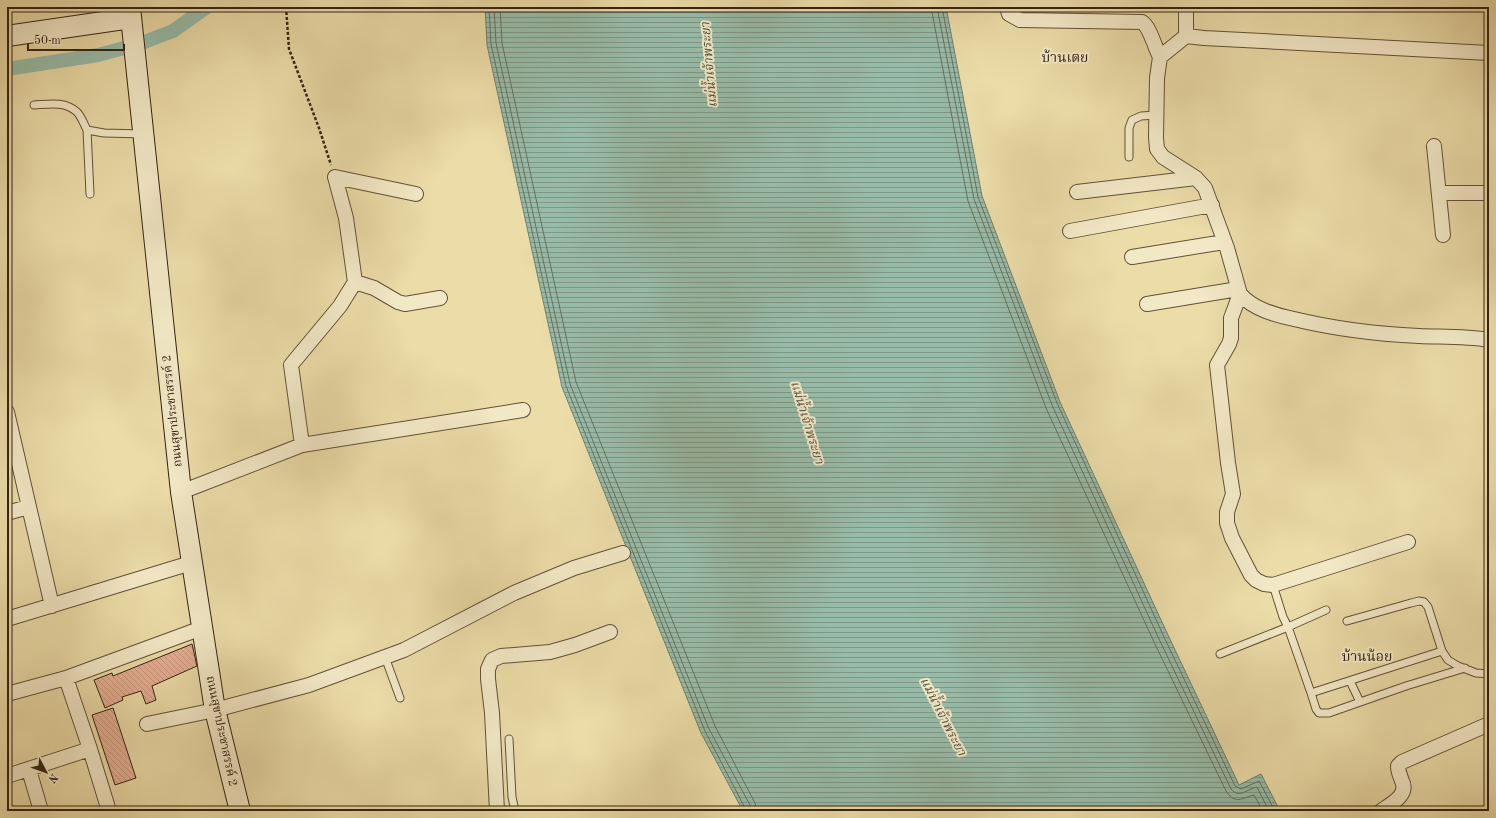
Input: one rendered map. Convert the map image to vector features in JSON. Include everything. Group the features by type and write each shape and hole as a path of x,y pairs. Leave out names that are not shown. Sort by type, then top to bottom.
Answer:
{"street":[{"path":"1007,7 1009,14 1020,20 1142,22 1145,24 1160,57 1157,78 1157,149 1163,157 1196,178 1205,188 1212,205 1239,291 1244,299 1253,306 1272,313 1319,325 1355,331 1418,336 1475,337 1489,340"},
{"path":"1186,7 1186,36"},
{"path":"7,36 131,20"},
{"name":"ถนนสุขาประชาสรรค์ 2","path":"131,20 181,492 215,710 240,811"},
{"path":"1160,57 1186,36 1489,53"},
{"path":"1434,146 1440,193 1443,235"},
{"path":"302,445 291,365 333,316 355,282 346,218 335,177 416,194"},
{"path":"1077,192 1196,178"},
{"path":"1440,193 1489,193"},
{"path":"1070,231 1212,205"},
{"path":"1132,257 1224,242"},
{"path":"355,282 374,288 398,302 405,304 440,298"},
{"path":"1146,304 1239,291"},
{"path":"1239,291 1231,318 1231,338 1217,365 1233,494 1227,512 1227,523 1232,538 1251,575 1260,582 1273,585 1408,542"},
{"path":"181,492 302,445 523,410"},
{"path":"7,412 52,606"},
{"path":"7,513 28,507"},
{"path":"147,724 215,710 309,684 385,657 404,650 514,593 574,568 623,553"},
{"path":"7,619 192,563"},
{"path":"7,694 66,678 202,628"},
{"path":"497,811 492,713 488,679 488,669 492,660 501,656 550,652 575,645 610,632"},
{"path":"66,678 109,811"},
{"path":"1381,811 1399,798 1404,790 1404,785 1398,771 1398,766 1402,762 1489,724"},
{"path":"7,776 90,749"},
{"path":"29,770 41,811"}],"lane":[{"path":"34,105 58,104 68,106 78,113 86,130 90,194"},
{"path":"1129,157 1129,128 1132,120 1141,116 1156,115"},
{"path":"86,130 104,133 143,134"},
{"path":"1273,585 1316,710 1319,713 1322,714 1465,668"},
{"path":"1347,621 1406,604 1419,601 1424,602 1428,607 1442,651 1448,660 1476,673 1489,674"},
{"path":"1220,654 1326,610"},
{"path":"1311,693 1442,651"},
{"path":"385,657 400,698"},
{"path":"1350,681 1360,702"},
{"path":"509,739 512,797 515,811"}],"path":[{"path":"286,7 289,49 319,128 335,177"}],"water":[{"name":"แม่น้ำเจ้าพระยา","path":"485,7 946,7 982,196 1060,402 1239,785 1261,774 1280,811 743,811 701,733 562,387 487,45"}],"building":[{"path":"192,644 197,666 152,686 156,700 146,704 141,691 122,697 123,700 105,708 94,680 112,673 113,676"},
{"path":"113,708 136,778 115,785 92,715"}],"waterway":[{"path":"7,69 98,55 139,44 173,31 207,7"}],"district":[{"name":"บ้านเตย","path":"1065,57"},
{"name":"บ้านน้อย","path":"1367,656"}]}
